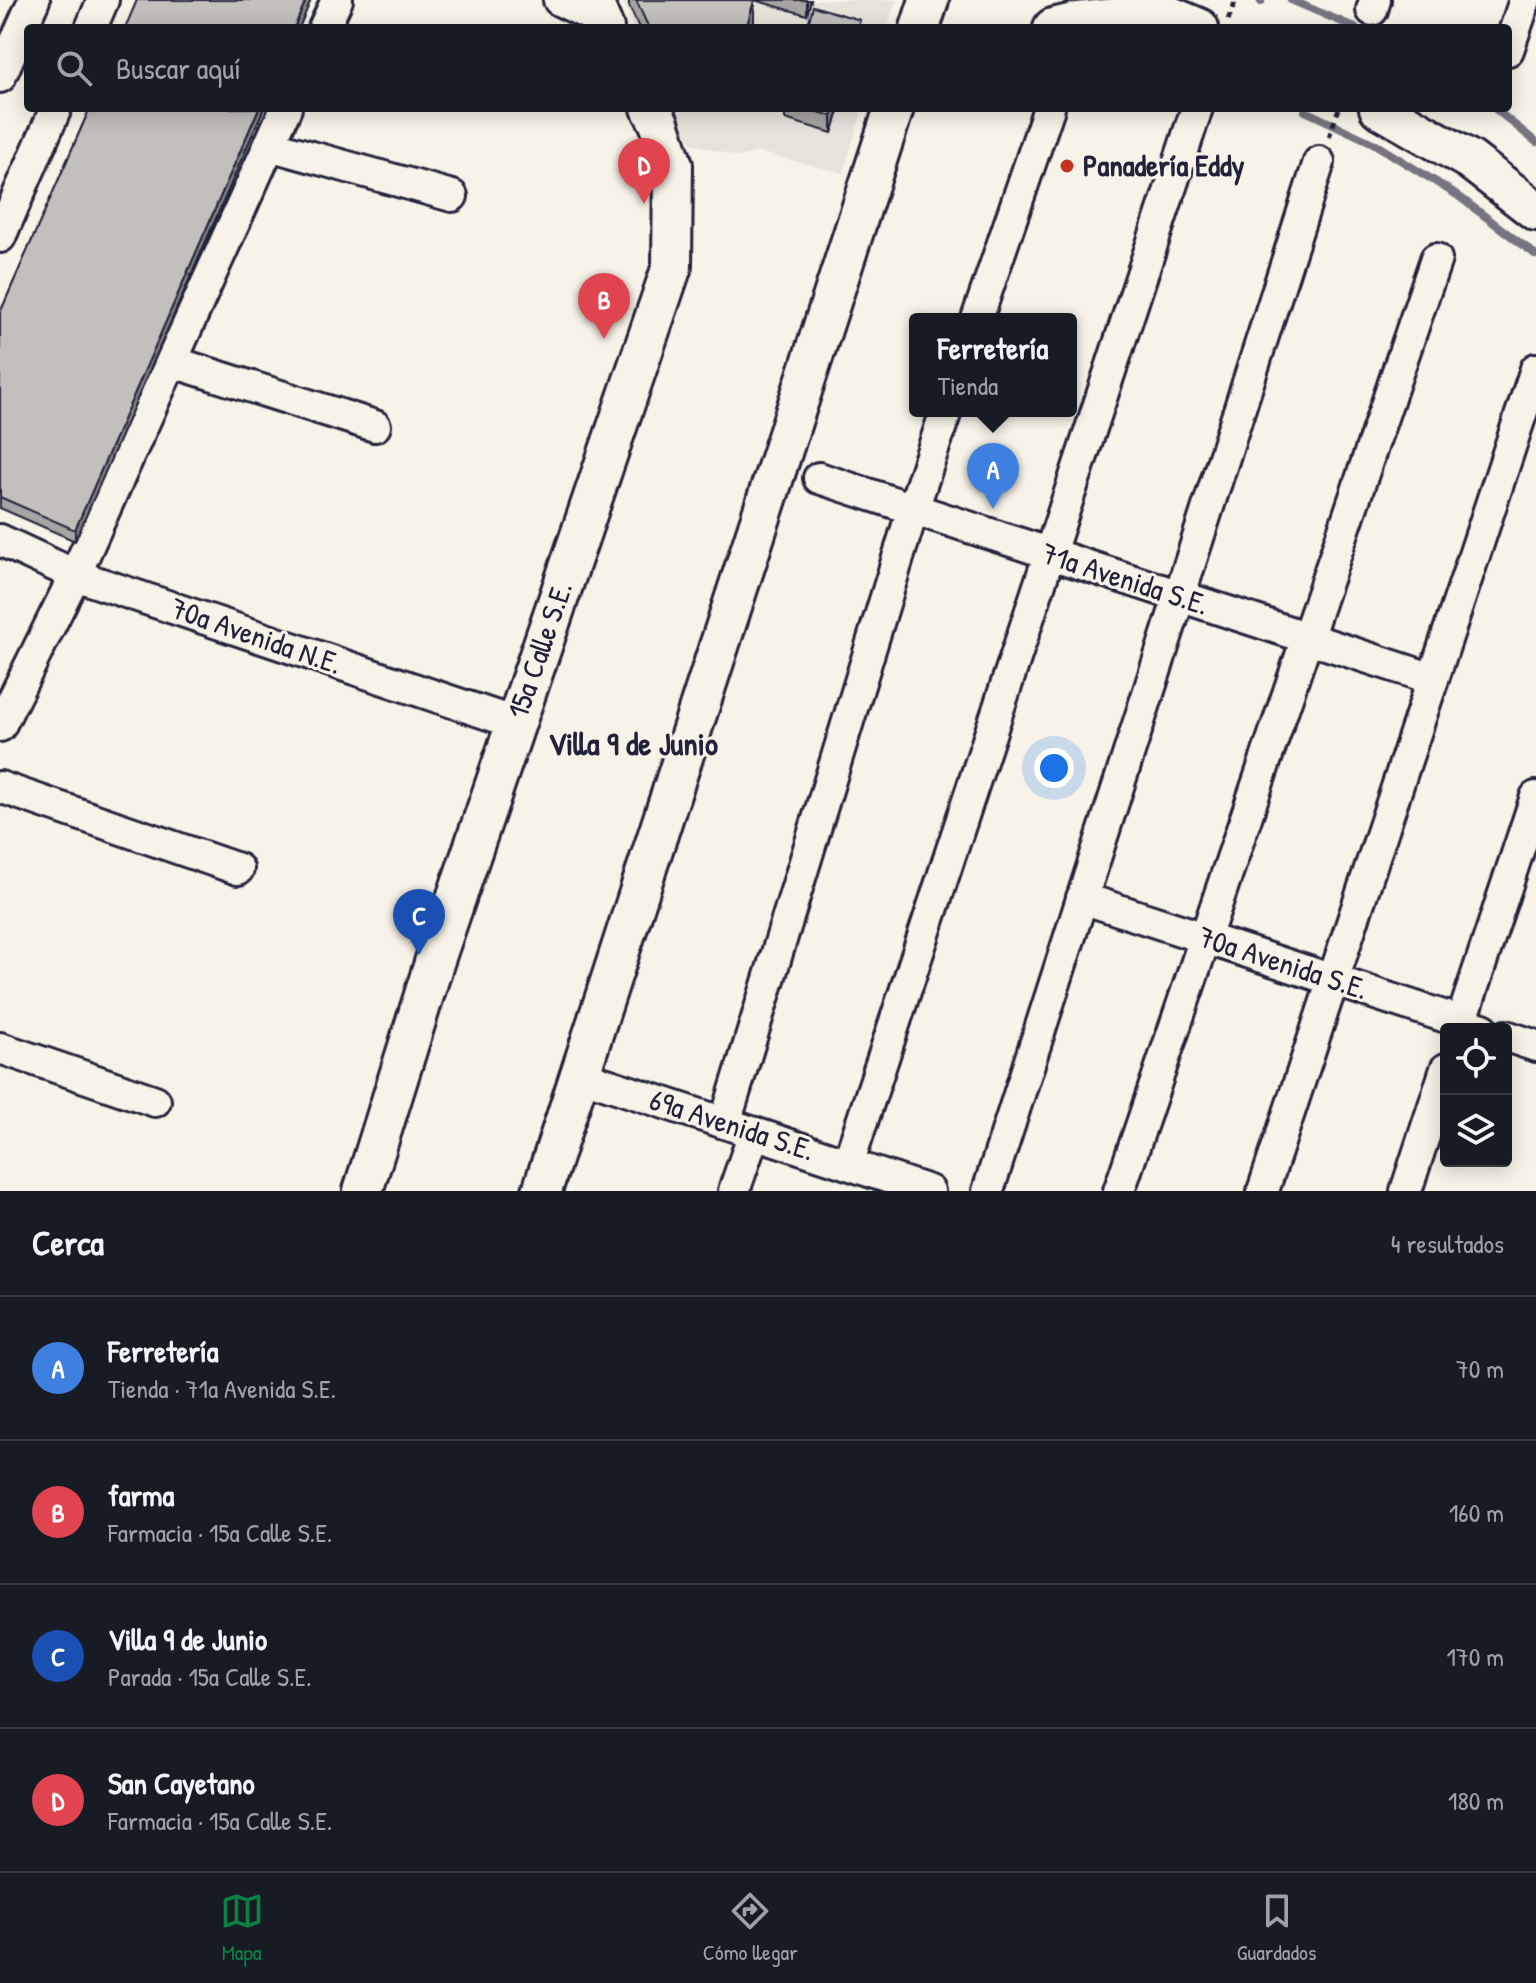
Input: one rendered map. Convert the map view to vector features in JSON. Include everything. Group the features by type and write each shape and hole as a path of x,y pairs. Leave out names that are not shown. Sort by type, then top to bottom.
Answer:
{"street":[{"path":"0,77 34,0"},
{"path":"93,24 103,0"},
{"path":"326,24 337,0"},
{"path":"559,0 598,16"},
{"path":"921,24 929,0"},
{"path":"1512,38 1525,0"},
{"path":"1077,24 1147,7 1214,23"},
{"path":"0,237 54,112"},
{"path":"0,726 75,575 284,112"},
{"name":"15a Calle S.E.","path":"363,1191 435,960 672,266 673,165 653,112"},
{"path":"542,1191 892,112"},
{"path":"979,313 1048,112"},
{"path":"848,1164 1196,112"},
{"path":"1386,112 1470,160 1536,211"},
{"path":"269,145 452,196"},
{"path":"988,1191 1323,152"},
{"path":"1119,1191 1436,259"},
{"path":"173,362 375,426"},
{"path":"1263,1191 1536,369"},
{"path":"725,1123 944,417"},
{"name":"71a Avenida S.E.","path":"819,478 1433,679"},
{"name":"70a Avenida N.E.","path":"0,540 75,575 515,723"},
{"path":"0,787 238,869"},
{"path":"1469,1023 1536,797"},
{"name":"70a Avenida S.E.","path":"1082,898 1457,1023"},
{"path":"1512,1038 1536,1046"},
{"path":"0,1048 155,1101"},
{"name":"69a Avenida S.E.","path":"580,1075 918,1189"},
{"path":"1406,1191 1440,1087"},
{"path":"734,1191 754,1133"}],"path":[{"path":"1214,23 1236,0"},
{"path":"1323,152 1338,112"}],"shaded area":[{"path":"624,0 896,0 888,24 631,24"},
{"path":"675,112 862,112 843,173 759,152 738,157 691,143"}],"building":[{"path":"137,0 306,0 296,24 127,24"},
{"path":"636,0 754,1 747,24 646,22"},
{"path":"813,6 860,20 859,24 808,24"},
{"path":"88,112 257,112 75,530 0,497 0,313"}],"waterway":[{"path":"1291,0 1347,24"},
{"path":"1307,112 1373,143 1457,195 1536,255"},
{"path":"1499,112 1536,142"}],"place":[{"name":"Panadería Eddy","path":"1067,166"},
{"name":"San Cayetano","path":"644,204"},
{"name":"farma","path":"604,339"},
{"name":"Ferretería","path":"993,509"},
{"name":"Villa 9 de Junio","path":"419,955"}],"district":[{"name":"Villa 9 de Junio","path":"633,744"}]}
